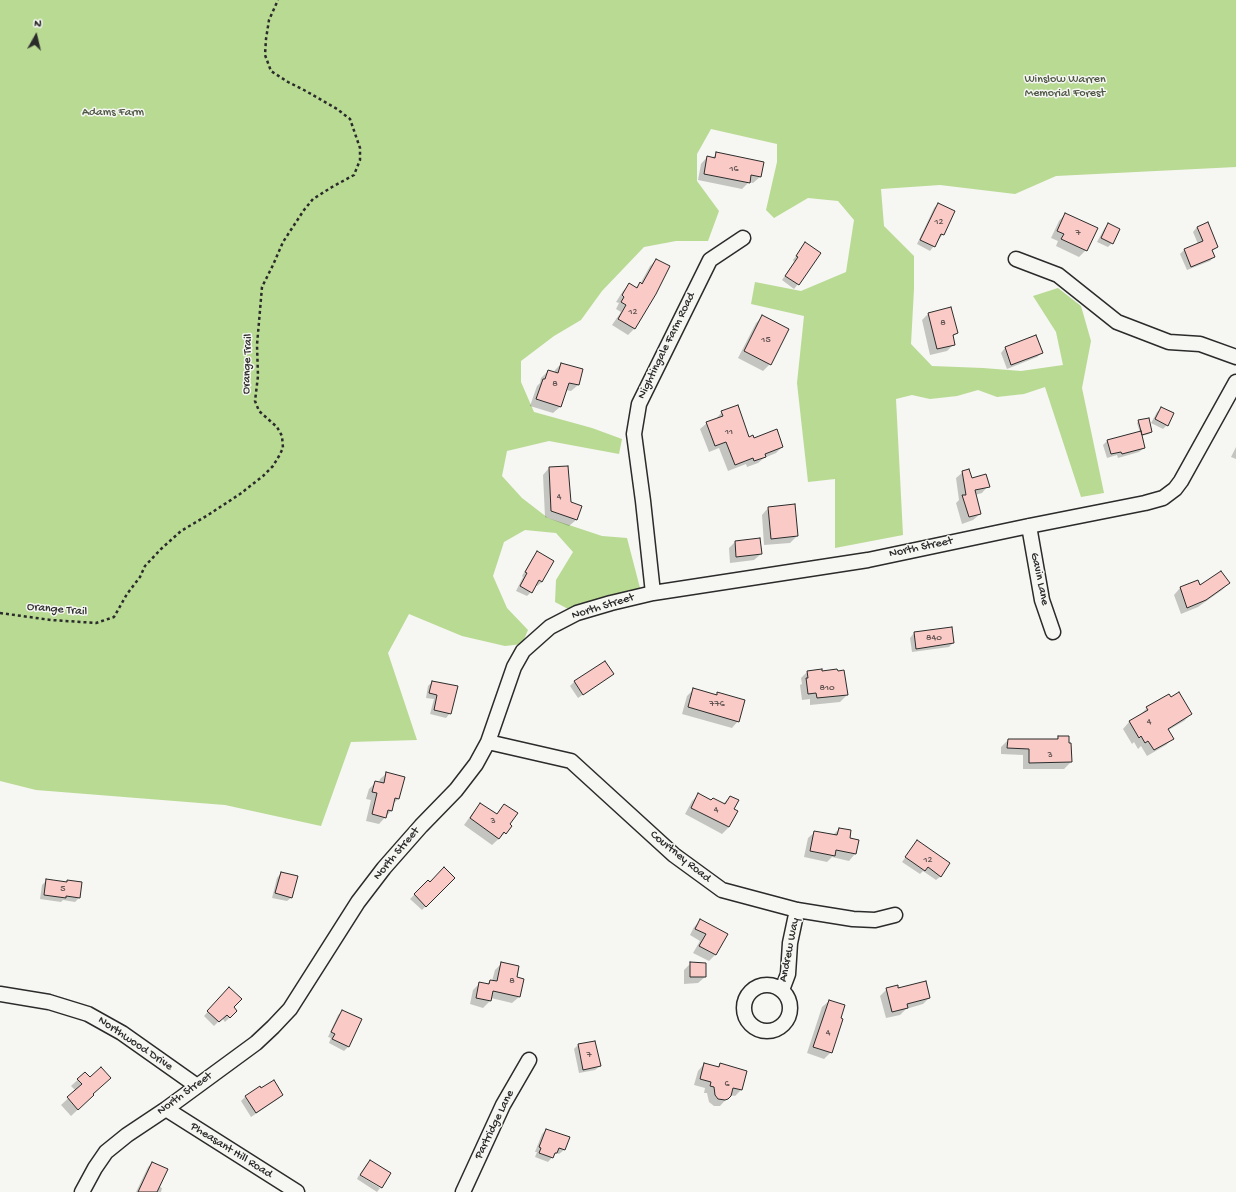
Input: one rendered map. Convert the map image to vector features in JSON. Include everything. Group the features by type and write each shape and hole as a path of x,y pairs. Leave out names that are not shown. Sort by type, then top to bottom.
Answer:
{"street":[{"name":"Nightingale Farm Road","path":"653,593 634,434 639,404 710,260 743,238"},
{"path":"1016,259 1058,275 1117,322 1169,342 1200,344 1236,357"},
{"name":"North Street","path":"82,1192 95,1168 106,1152 127,1135 166,1109 256,1043 290,1009 358,902 393,857 456,790 476,764 488,742 514,668 524,651 550,627 577,613 653,593 868,560 1028,526 1145,504 1163,498 1175,489 1181,481 1236,382"},
{"name":"Gavin Lane","path":"1028,526 1042,600 1053,632"},
{"name":"Courtney Road","path":"488,742 571,761 674,855 722,890 797,910 863,920 875,920 895,915"},
{"name":"Andrew Way","path":"782,990 788,974 790,943 797,910"},
{"name":"Northwood Drive","path":"0,994 49,1002 88,1014 122,1033 197,1086"},
{"name":"Partridge Lane","path":"463,1192 503,1105 529,1060"},
{"name":"Pheasant Hill Road","path":"166,1109 297,1192"}],"path":[{"name":"Orange Trail","path":"0,614 51,620 96,623 114,617 127,594 140,577 145,566 161,549 181,531 208,515 263,476 273,466 283,448 282,436 277,427 259,411 256,401 258,376 256,345 262,287 283,242 304,210 314,199 354,175 360,160 360,148 350,119 337,109 271,71 265,55 266,39 269,20 278,0"}],"green space":[{"path":"0,0 1236,0 1236,167 1056,176 1015,194 940,185 881,189 884,226 914,256 911,344 932,366 1021,371 1063,365 1056,332 1033,296 1058,288 1081,306 1091,341 1082,388 1104,493 1081,497 1045,387 1024,394 997,397 978,390 957,396 930,399 912,395 896,399 903,535 835,548 835,479 808,482 797,383 804,316 751,304 755,282 801,291 846,272 854,220 838,201 808,198 774,218 766,210 777,162 777,144 711,129 697,154 697,181 719,211 708,241 676,241 644,247 602,291 581,320 554,336 521,361 521,382 534,412 592,428 622,439 619,454 549,441 507,451 502,476 522,498 548,518 602,536 627,538 640,588 570,610 555,602 556,580 573,552 556,533 525,530 504,542 493,576 507,608 528,630 522,644 505,646 462,636 409,614 388,653 417,740 351,742 321,826 225,805 36,790 0,781"}],"building":[{"path":"716,152 764,162 761,177 751,175 750,183 704,174 707,156 715,158"},
{"path":"938,203 955,211 944,235 941,234 935,247 920,240"},
{"path":"1065,213 1098,228 1087,251 1061,239 1064,234 1057,231"},
{"path":"1208,222 1218,247 1212,250 1215,257 1191,267 1184,249 1203,241 1197,227"},
{"path":"1108,223 1120,229 1113,244 1101,238"},
{"path":"805,242 821,253 799,285 785,276 798,257 796,256"},
{"path":"656,259 670,266 656,294 635,329 618,319 626,305 621,302 624,297 622,295 629,283 637,288 640,282 642,284"},
{"path":"951,307 958,333 953,335 955,345 937,349 928,313"},
{"path":"762,315 789,329 771,365 744,351"},
{"path":"1036,335 1043,353 1011,365 1005,347"},
{"path":"561,363 583,369 579,385 569,383 561,407 536,399 548,370 558,373"},
{"path":"738,405 749,437 753,435 754,438 777,429 783,447 765,454 766,457 754,461 753,458 735,465 726,442 715,446 706,422 723,416 721,411"},
{"path":"1161,407 1174,413 1168,426 1155,419"},
{"path":"1149,418 1152,432 1142,435 1138,420"},
{"path":"1141,431 1145,448 1122,454 1121,452 1111,454 1107,440"},
{"path":"568,466 571,502 582,506 577,520 551,511 549,467"},
{"path":"969,469 972,478 986,474 990,487 975,490 981,514 969,517 962,495 966,495 962,471"},
{"path":"795,504 798,536 771,539 768,507"},
{"path":"760,538 762,554 736,557 735,541"},
{"path":"537,551 554,561 542,582 539,580 532,593 520,586 527,573 525,572"},
{"path":"1221,571 1230,583 1206,600 1187,608 1180,587 1198,580 1200,585"},
{"path":"952,627 954,643 916,649 914,632"},
{"path":"605,661 614,674 583,695 574,681"},
{"path":"822,669 822,671 837,669 838,671 844,670 848,695 817,698 816,693 808,694 806,678 808,678 807,671"},
{"path":"432,681 458,686 451,714 434,710 437,695 429,693"},
{"path":"693,688 717,695 717,692 745,700 739,722 688,707"},
{"path":"1179,692 1192,714 1168,729 1174,739 1154,750 1148,741 1145,743 1141,736 1139,738 1129,721 1148,710 1146,707 1169,694 1171,697"},
{"path":"1058,736 1069,736 1072,762 1029,763 1029,749 1007,748 1008,739 1058,739"},
{"path":"386,772 405,777 399,799 395,798 392,811 388,810 386,818 372,814 377,793 372,792 375,781 384,783"},
{"path":"698,793 711,800 713,798 725,804 730,796 739,800 734,809 738,811 729,827 691,808"},
{"path":"480,803 497,814 504,804 518,813 510,824 512,826 506,834 504,832 499,839 470,818"},
{"path":"839,828 851,830 850,838 859,840 856,854 836,850 835,856 810,851 814,831 837,835"},
{"path":"917,840 950,863 941,877 928,867 925,871 905,857"},
{"path":"444,867 455,878 426,907 414,894 428,880 430,882"},
{"path":"281,872 298,876 292,898 275,893"},
{"path":"46,879 67,882 67,880 82,882 80,898 44,895"},
{"path":"700,919 728,934 716,955 699,946 706,934 695,929"},
{"path":"501,962 519,966 517,977 524,979 520,997 493,991 491,1001 476,998 479,982 489,984 490,980 497,981"},
{"path":"690,962 706,963 706,977 690,977"},
{"path":"926,981 930,998 907,1004 908,1008 892,1012 886,988 898,985 898,988"},
{"path":"229,987 242,999 234,1007 237,1011 230,1018 227,1015 219,1022 207,1011"},
{"path":"829,1000 845,1005 841,1018 843,1019 832,1053 813,1047"},
{"path":"342,1010 362,1019 349,1047 332,1039 335,1034 331,1032"},
{"path":"595,1041 601,1066 583,1070 578,1044"},
{"path":"704,1063 719,1067 720,1063 747,1071 742,1090 733,1088 731,1096 728,1099 718,1099 715,1095 714,1087 710,1086 711,1082 700,1079"},
{"path":"101,1067 111,1078 78,1110 67,1097 82,1084 77,1079 85,1072 90,1077"},
{"path":"274,1080 283,1095 256,1113 245,1096 260,1086 261,1088"},
{"path":"546,1129 570,1137 565,1150 559,1148 553,1158 539,1153 541,1148 539,1147"},
{"path":"370,1160 391,1173 382,1188 360,1175"},
{"path":"152,1162 168,1169 157,1192 138,1192"}],"park label":[{"name":"Winslow Warren Memorial Forest","path":"1065,87"},
{"name":"Adams Farm","path":"113,113"}]}
